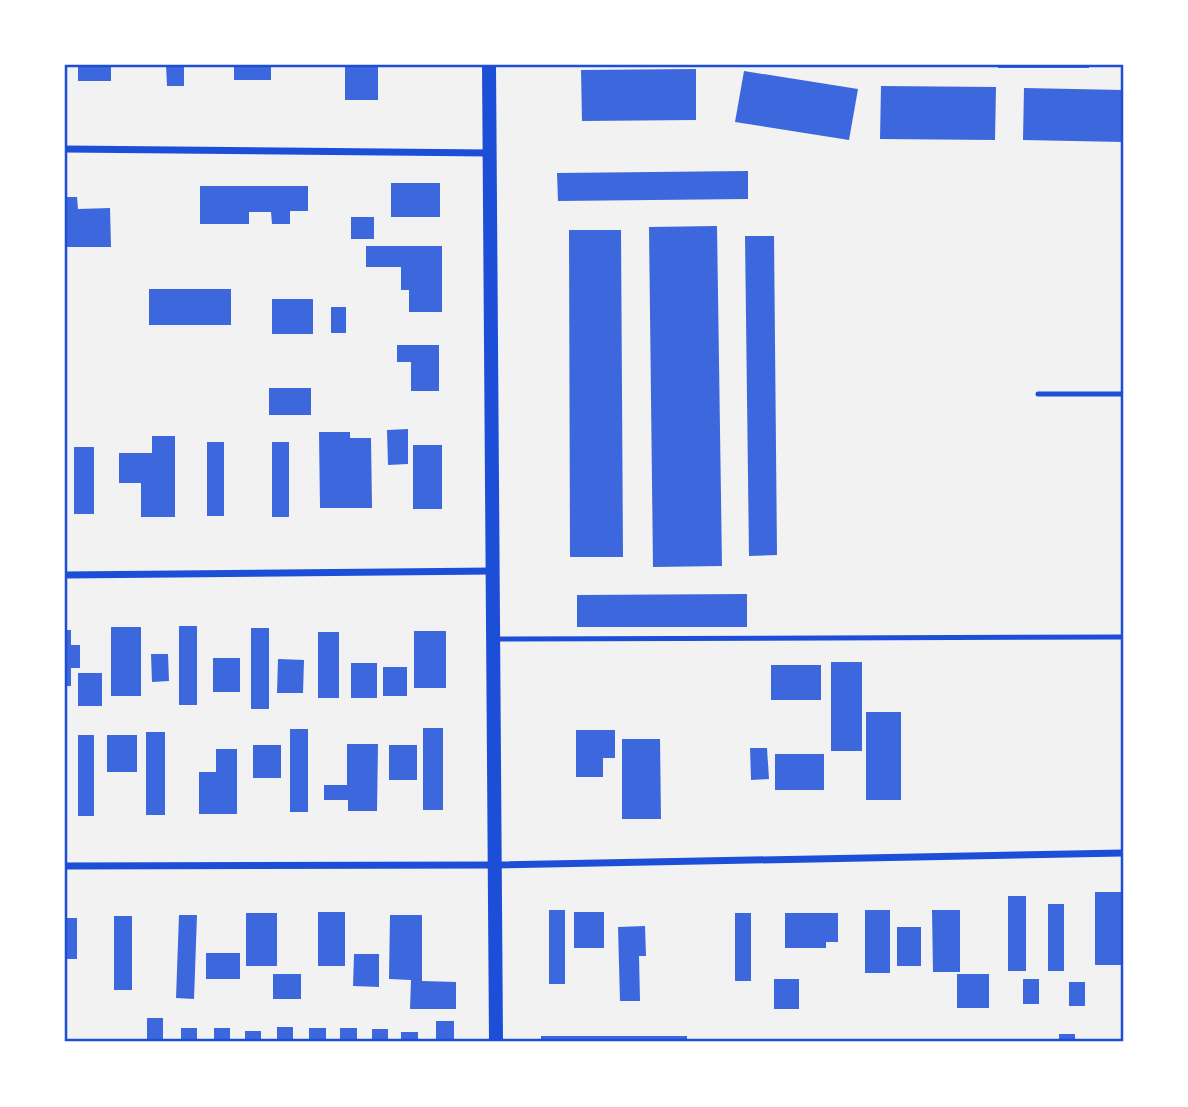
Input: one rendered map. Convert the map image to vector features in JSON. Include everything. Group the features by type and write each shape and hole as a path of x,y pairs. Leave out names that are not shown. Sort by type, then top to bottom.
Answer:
{"main road":[{"path":"489,65 496,1042"}],"street":[{"path":"65,149 489,153"},
{"path":"65,575 493,571"},
{"path":"65,866 494,865 1123,853"}],"lane":[{"path":"1038,394 1123,394"},
{"path":"493,639 1123,638"}],"building":[{"path":"78,65 111,65 111,81 78,81"},
{"path":"166,65 184,65 184,86 167,86"},
{"path":"234,65 271,65 271,80 234,80"},
{"path":"345,65 378,65 378,100 345,100"},
{"path":"998,65 1089,65 1089,68 998,68"},
{"path":"696,69 696,120 582,121 581,70"},
{"path":"744,71 858,89 849,140 735,122"},
{"path":"881,86 996,87 995,140 880,139"},
{"path":"1024,88 1123,90 1123,142 1023,140"},
{"path":"748,171 748,199 558,201 557,173"},
{"path":"391,183 440,183 440,217 391,217"},
{"path":"200,186 308,186 308,211 290,211 290,224 272,224 271,212 249,212 249,224 200,224"},
{"path":"65,197 77,197 78,209 110,208 111,247 65,247"},
{"path":"351,217 374,217 374,239 351,239"},
{"path":"717,226 722,566 653,567 649,227"},
{"path":"569,230 621,230 623,557 570,557"},
{"path":"745,236 774,236 777,555 749,556"},
{"path":"366,246 442,246 442,312 409,312 409,290 401,290 401,267 366,267"},
{"path":"149,289 231,289 231,325 149,325"},
{"path":"272,299 313,299 313,334 272,334"},
{"path":"331,307 346,307 346,333 331,333"},
{"path":"397,345 439,345 439,391 411,391 411,362 397,362"},
{"path":"269,388 311,388 311,415 269,415"},
{"path":"408,429 408,464 388,465 387,430"},
{"path":"319,432 350,432 350,438 371,438 372,508 320,508"},
{"path":"152,436 175,436 175,517 141,517 141,483 119,483 119,453 152,453"},
{"path":"207,442 224,442 224,516 207,516"},
{"path":"272,442 289,442 289,517 272,517"},
{"path":"413,445 442,445 442,509 413,509"},
{"path":"74,447 94,447 94,514 74,514"},
{"path":"747,594 747,627 577,627 577,595"},
{"path":"179,626 197,626 197,705 179,705"},
{"path":"111,627 141,627 141,696 111,696"},
{"path":"251,628 269,628 269,709 251,709"},
{"path":"65,630 71,630 71,645 80,645 80,668 71,668 71,686 65,686"},
{"path":"414,631 446,631 446,688 414,688"},
{"path":"318,632 339,632 339,698 318,698"},
{"path":"151,654 168,654 169,681 152,682"},
{"path":"213,658 240,658 240,692 213,692"},
{"path":"278,659 304,660 303,693 277,693"},
{"path":"831,662 862,662 862,751 831,751"},
{"path":"351,663 377,663 377,698 351,698"},
{"path":"771,665 821,665 821,700 771,700"},
{"path":"383,667 407,667 407,696 383,696"},
{"path":"78,673 102,673 102,706 78,706"},
{"path":"866,712 901,712 901,800 866,800"},
{"path":"423,728 443,728 443,810 423,810"},
{"path":"290,729 308,729 308,812 290,812"},
{"path":"576,730 615,730 615,758 603,758 603,777 576,777"},
{"path":"146,732 165,732 165,815 146,815"},
{"path":"78,735 94,735 94,816 78,816"},
{"path":"107,735 137,735 137,772 107,772"},
{"path":"622,739 660,739 661,819 622,819"},
{"path":"347,744 378,744 377,811 348,811 348,800 324,800 324,785 347,785"},
{"path":"253,745 281,745 281,778 253,778"},
{"path":"389,745 417,745 417,780 389,780"},
{"path":"750,748 767,748 769,779 751,780"},
{"path":"216,749 237,749 237,814 199,814 199,772 216,772"},
{"path":"775,754 824,754 824,790 775,790"},
{"path":"1095,892 1123,892 1123,965 1095,965"},
{"path":"1008,896 1026,896 1026,971 1008,971"},
{"path":"1048,904 1064,904 1064,971 1048,971"},
{"path":"549,910 565,910 565,984 549,984"},
{"path":"865,910 890,910 890,973 865,973"},
{"path":"932,910 960,910 960,972 933,972"},
{"path":"318,912 345,912 345,966 318,966"},
{"path":"574,912 604,912 604,948 574,948"},
{"path":"246,913 277,913 277,966 246,966"},
{"path":"735,913 751,913 751,981 735,981"},
{"path":"785,913 838,913 838,942 826,942 826,948 785,948"},
{"path":"179,915 197,915 194,999 176,998"},
{"path":"390,915 422,915 422,981 456,982 456,1009 410,1009 411,980 389,979"},
{"path":"114,916 132,916 132,990 114,990"},
{"path":"65,918 77,918 77,959 65,959"},
{"path":"645,926 646,956 639,956 640,1001 620,1001 618,927"},
{"path":"897,927 921,927 921,966 897,966"},
{"path":"206,953 240,953 240,979 206,979"},
{"path":"354,954 379,954 379,987 353,986"},
{"path":"273,974 301,974 301,999 273,999"},
{"path":"957,974 989,974 989,1008 957,1008"},
{"path":"774,979 799,979 799,1009 774,1009"},
{"path":"1023,979 1039,979 1039,1004 1023,1004"},
{"path":"1069,982 1085,982 1085,1006 1069,1006"},
{"path":"147,1018 163,1018 163,1042 147,1042"},
{"path":"436,1021 454,1021 454,1042 436,1042"},
{"path":"277,1027 293,1027 293,1042 277,1042"},
{"path":"181,1028 197,1028 197,1042 181,1042"},
{"path":"214,1028 230,1028 230,1042 214,1042"},
{"path":"309,1028 326,1028 326,1042 309,1042"},
{"path":"340,1028 357,1028 357,1042 340,1042"},
{"path":"372,1029 388,1029 388,1042 372,1042"},
{"path":"245,1031 261,1031 261,1042 245,1042"},
{"path":"401,1032 418,1032 418,1042 401,1042"},
{"path":"1059,1034 1075,1034 1075,1042 1059,1042"},
{"path":"541,1036 687,1036 687,1042 541,1042"}]}
